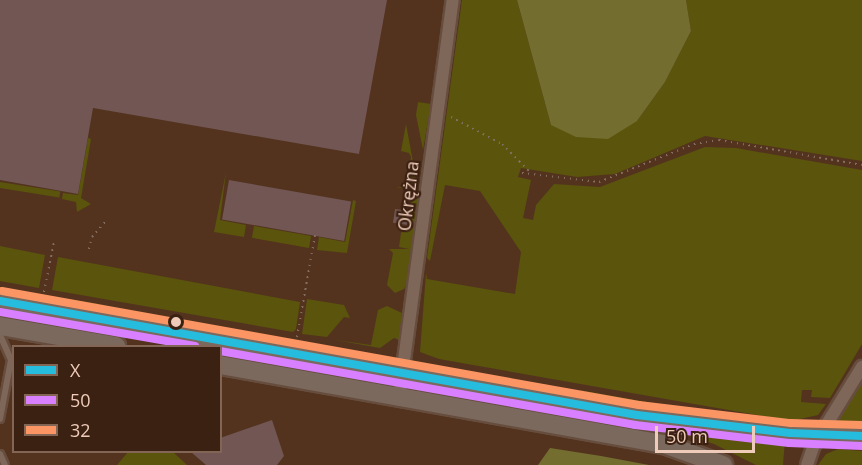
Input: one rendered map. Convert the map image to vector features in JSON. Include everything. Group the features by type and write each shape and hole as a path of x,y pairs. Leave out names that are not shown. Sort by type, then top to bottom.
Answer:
{"main road":[{"path":"0,301 637,415 821,434 862,436"},
{"path":"0,326 110,345"},
{"path":"222,365 664,444 723,465"}],"street":[{"name":"Okrężna","path":"399,397 440,112 453,0"},
{"path":"807,465 821,434 862,367"}],"lane":[{"path":"0,334 11,360 0,419"},
{"path":"0,454 5,465"}],"path":[{"path":"440,112 502,144 532,174"},
{"path":"522,173 599,182 694,144 719,140 862,165"},
{"path":"89,249 92,237 105,222"},
{"path":"297,337 315,235"},
{"path":"44,292 54,242"}],"shaded area":[{"path":"462,0 517,0 551,125 637,121 665,82 691,31 686,0 862,0 862,161 705,136 615,174 577,177 521,168 518,177 531,180 523,218 533,220 536,205 554,184 600,187 705,147 736,148 862,170 862,344 830,398 811,397 812,390 802,390 801,402 826,404 818,415 791,421 439,359 420,352 426,273 427,279 515,294 521,252 480,191 445,185 430,261 427,258"},
{"path":"517,0 686,0 691,31 665,82 637,121 608,139 576,137 551,125"},
{"path":"418,102 431,104 423,150 416,115"},
{"path":"406,124 416,178 413,197 418,200 408,282 404,289 395,293 387,285 393,253 389,249 409,249 399,247 401,233 408,227 412,190 396,187 406,187 411,157 409,153 401,151"},
{"path":"88,138 91,139 81,198 91,204 77,212 76,202 62,199 63,193 78,195"},
{"path":"226,172 220,220 246,225 244,237 214,232"},
{"path":"0,182 60,192 59,197 0,188"},
{"path":"353,200 356,201 347,253 317,250 319,237 345,242"},
{"path":"254,226 311,236 309,248 252,238"},
{"path":"0,246 45,255 39,288 0,281"},
{"path":"58,257 300,302 296,329 293,332 52,290"},
{"path":"0,287 37,294 105,305 0,293"},
{"path":"307,299 344,305 350,318 344,317 327,337 302,334"},
{"path":"387,306 402,313 399,340 394,338 380,348 335,340 371,345 378,310"},
{"path":"0,316 90,325 207,345 102,335 0,319"},
{"path":"862,381 862,427 838,425 837,424"},
{"path":"447,388 785,440 783,465 756,465 714,444 677,432 589,422 445,398"},
{"path":"579,390 669,406 776,423 639,407"},
{"path":"550,448 601,456 649,465 538,465"},
{"path":"838,449 862,451 862,465 818,465 826,454"},
{"path":"127,453 174,453 187,465 117,465"}],"building":[{"path":"0,0 387,0 359,154 93,108 78,194 0,180"},
{"path":"229,180 351,202 344,241 222,219"},
{"path":"395,209 409,211 407,225 393,223"},
{"path":"272,420 284,456 277,465 206,465 192,453 222,453 222,437"}],"transit line":[{"name":"32","path":"2,291 639,405 791,423 862,425"},
{"name":"X","path":"0,301 637,415 790,433 862,436"},
{"name":"50","path":"0,312 189,345"},
{"name":"50","path":"222,351 635,425 789,443 862,446"}]}
